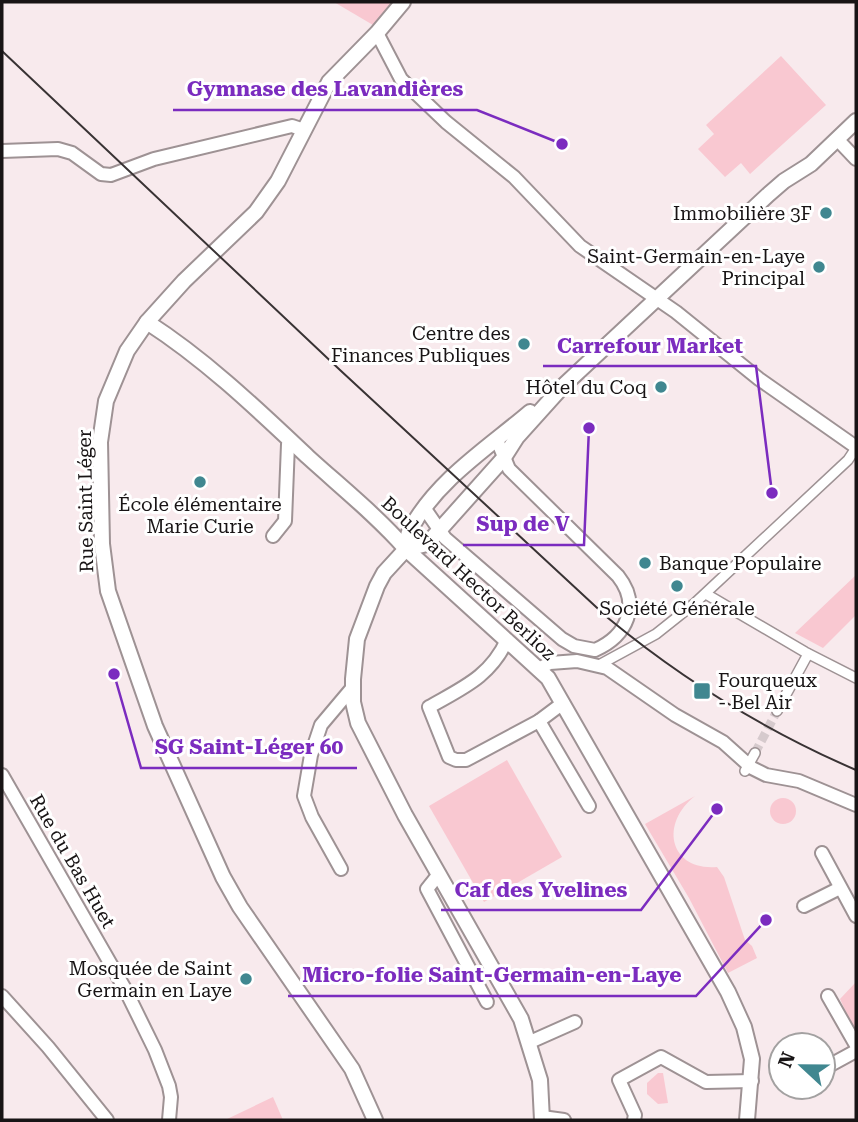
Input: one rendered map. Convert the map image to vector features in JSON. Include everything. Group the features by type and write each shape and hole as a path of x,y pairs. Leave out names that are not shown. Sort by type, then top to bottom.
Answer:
{"street":[{"name":"Rue Saint Léger","path":"375,1120 352,1069 240,907 223,877 155,726 108,592 102,544 100,442 106,401 127,351 147,323 184,281 256,212 278,180 329,82 377,33 402,2"},
{"path":"377,33 401,79 425,103 514,177 580,246 676,312 759,379 856,448 848,460 706,594 656,634 599,665"},
{"path":"564,1120 542,1119 540,1080 530,1042 510,999 366,743 358,723 353,687 357,639 370,601 384,573 406,549 409,530 466,463 562,387 784,181 811,164 856,121"},
{"path":"2,151 58,149 72,153 101,174 111,176 154,159 292,126 304,130"},
{"path":"837,139 856,159"},
{"name":"Boulevard Hector Berlioz","path":"147,323 186,350 263,414 548,678 712,963 744,1027 752,1059 747,1120"},
{"path":"406,549 427,544 439,532 562,387"},
{"path":"425,509 439,532 562,639 573,646 595,650 614,638 630,611 627,588 509,469 497,440"},
{"path":"273,536 285,520 288,444 292,441"},
{"path":"706,594 856,678"},
{"path":"507,640 496,660 483,675 429,707 449,757 456,761 466,760 539,721 563,703"},
{"path":"777,711 808,653"},
{"path":"538,669 550,663 577,661 607,668 675,715 723,741 747,769 799,782 856,805"},
{"path":"341,869 312,817 304,796 311,755 321,724 353,687"},
{"path":"539,721 589,806"},
{"path":"747,769 755,752"},
{"name":"Rue du Bas Huet","path":"2,775 125,989 155,1050 169,1086 169,1120"},
{"path":"822,853 856,916"},
{"path":"439,874 427,889 487,1002"},
{"path":"804,906 841,888"},
{"path":"2,996 48,1047 107,1120"},
{"path":"828,996 856,1045"},
{"path":"530,1042 575,1022"},
{"path":"837,1061 856,1051"},
{"path":"634,1120 635,1115 619,1080 661,1057 706,1082 752,1081"}],"shaded area":[{"path":"334,2 392,2 373,25"},
{"path":"781,56 826,105 750,174 741,163 725,177 698,149 714,134 706,125"},
{"path":"856,575 856,615 823,648 795,633"},
{"path":"507,760 562,857 484,902 429,806"},
{"path":"695,796 677,819 675,844 680,854 689,862 717,867 724,877 745,940 752,946 757,958 728,973 689,898 645,824"},
{"path":"783,798 792,802 796,811 792,820 783,824 774,820 770,811 774,802"},
{"path":"856,982 856,1034 840,999"},
{"path":"658,1073 663,1073 668,1103 658,1104 647,1094 647,1083"},
{"path":"273,1097 283,1120 225,1120"}],"tunnel":[{"path":"755,753 777,711"}],"tram line":[{"path":"2,51 608,618 636,641 726,703 790,739 856,770"}],"place":[{"name":"Gymnase des Lavandières","path":"562,144"},
{"name":"Immobilière 3F","path":"826,213"},
{"name":"Saint-Germain-en-Laye Principal","path":"819,267"},
{"name":"Centre des Finances Publiques","path":"524,344"},
{"name":"Hôtel du Coq","path":"661,387"},
{"name":"Sup de V","path":"589,428"},
{"name":"École élémentaire Marie Curie","path":"200,482"},
{"name":"Carrefour Market","path":"772,493"},
{"name":"Banque Populaire","path":"645,563"},
{"name":"Société Générale","path":"677,586"},
{"name":"SG Saint-Léger 60","path":"114,674"},
{"name":"Fourqueux - Bel Air","path":"702,691"},
{"name":"Caf des Yvelines","path":"717,809"},
{"name":"Micro-folie Saint-Germain-en-Laye","path":"766,920"},
{"name":"Mosquée de Saint Germain en Laye","path":"246,979"}]}
